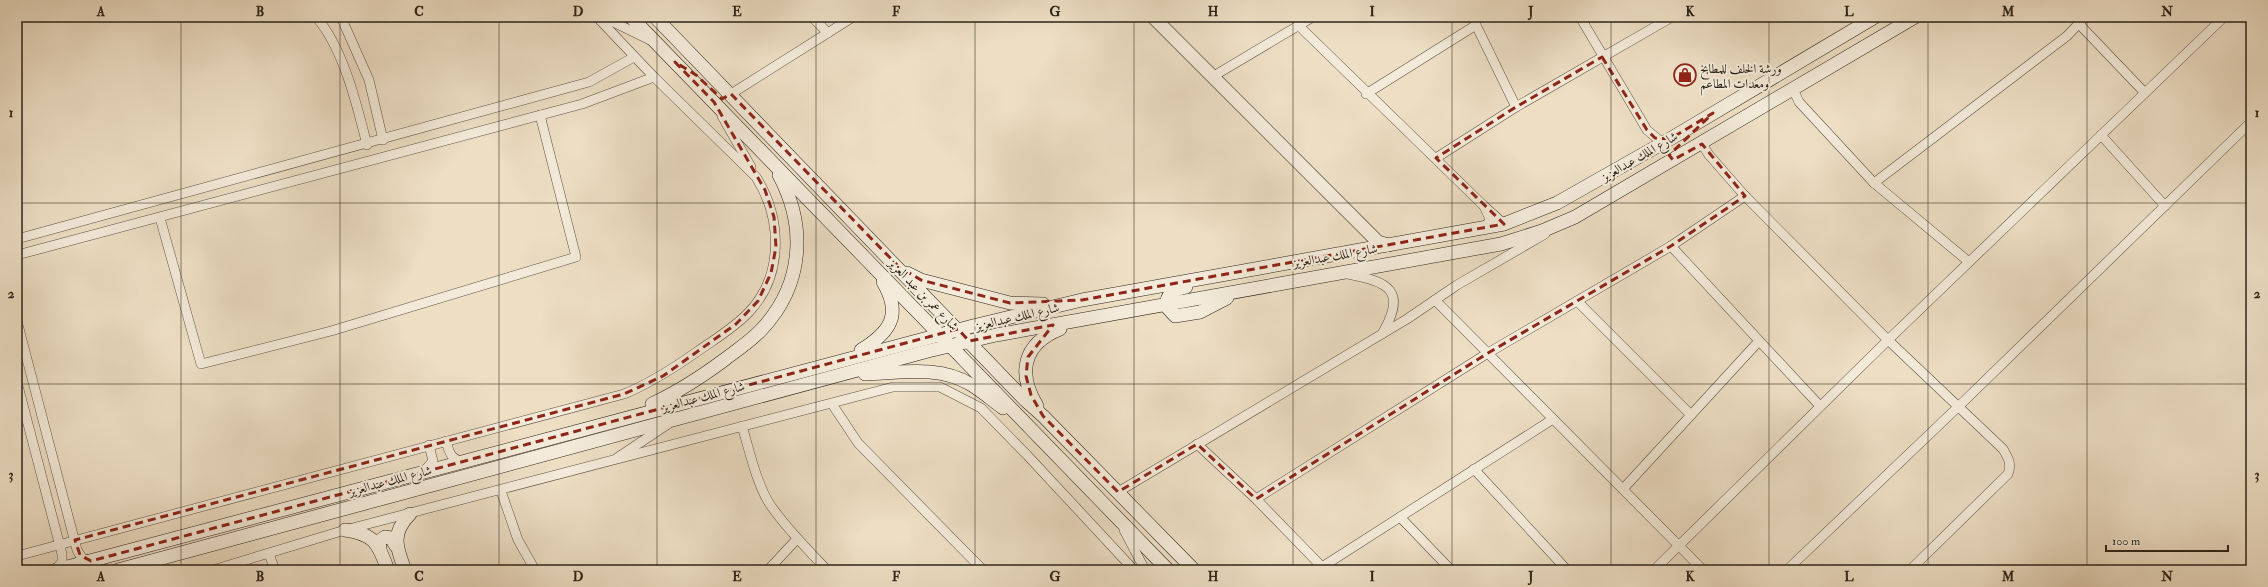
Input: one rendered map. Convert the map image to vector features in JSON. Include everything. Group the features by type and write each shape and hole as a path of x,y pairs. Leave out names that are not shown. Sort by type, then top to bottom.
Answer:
{"street":[{"path":"316,17 326,28 353,92 368,145"},
{"path":"340,17 369,80 383,140"},
{"path":"597,17 634,57 756,176"},
{"path":"602,17 657,44"},
{"name":"شارع عمر بن عبد العزيز","path":"631,17 1034,430 1168,570"},
{"name":"شارع عمر بن عبد العزيز","path":"655,17 898,266 1025,400 1044,416 1194,570"},
{"path":"812,17 828,33"},
{"path":"675,62 696,75 720,98 731,94 853,17"},
{"path":"1153,17 1360,225 1378,242 1388,245"},
{"path":"1212,77 1312,17"},
{"path":"1580,17 1602,57 1650,134 1659,140 1670,139"},
{"path":"1436,158 1516,107 1672,17"},
{"name":"شارع الملك عبدالعزيز","path":"55,570 958,329 1082,300 1504,224 1557,203 1670,139 1859,21 1875,17"},
{"name":"شارع الملك عبدالعزيز","path":"118,570 951,345 1501,244 1542,231 1575,217 1702,144 1915,17"},
{"path":"1874,183 2067,36 2085,17"},
{"path":"1654,570 1888,340 2224,17"},
{"path":"1366,94 1474,21 1516,107"},
{"path":"2078,24 2145,93"},
{"path":"1298,26 1366,94 1436,158 1504,224"},
{"path":"17,239 368,145 589,82 634,57"},
{"path":"17,255 582,104 654,77"},
{"path":"1793,89 1799,102 1874,183 1969,262"},
{"path":"17,556 631,392 663,376 736,324 750,311 765,288 771,273 776,247 774,217 765,190 714,102"},
{"path":"1635,182 1626,179 1625,176 1630,170 1691,134 1713,113"},
{"path":"160,218 201,364 331,331 576,257 540,115"},
{"path":"1787,570 1959,406 2251,122"},
{"path":"2101,135 2165,206"},
{"path":"1702,144 1709,155 1745,196 1888,340 2003,449 2010,460 2011,467 2008,474 1910,570"},
{"path":"618,419 667,397 699,378 751,340 765,326 778,308 793,274 798,238 791,200 772,161"},
{"path":"1256,499 1488,353 1671,246 1745,196"},
{"path":"1479,229 1487,225 1490,219 1484,206"},
{"path":"1118,492 1381,335 1457,285 1575,217"},
{"path":"1348,252 1359,247 1364,241 1364,233 1360,225"},
{"path":"1671,246 1820,406"},
{"path":"1166,305 1169,295 1177,289 1254,276 1293,262"},
{"path":"849,357 877,341 884,334 891,322 893,308 890,294 872,265"},
{"path":"898,266 921,280 1010,303 1026,305 1082,300"},
{"path":"1341,273 1375,280 1389,290 1393,300 1393,311 1381,335"},
{"path":"1435,300 1703,570"},
{"path":"1577,301 1691,415"},
{"path":"17,321 18,337 75,540 80,555 90,561"},
{"path":"1044,416 1030,395 1027,385 1025,367 1028,356 1032,349 1046,335 1079,321"},
{"path":"1623,489 1759,340"},
{"path":"845,374 918,370 944,373 970,384 1034,430"},
{"path":"17,382 60,544 62,562 55,570"},
{"path":"213,570 345,530 609,463 742,426 832,404 893,387 940,387 981,408 1134,570"},
{"path":"832,404 858,443 983,570"},
{"path":"1197,444 1256,499 1323,569 1400,517 1553,419"},
{"path":"609,463 676,420"},
{"path":"742,426 753,465 770,505 797,539 828,570"},
{"path":"446,441 450,455 456,460 462,461"},
{"path":"424,471 433,461 429,445"},
{"path":"1474,469 1568,570"},
{"path":"501,491 518,540 535,570"},
{"path":"396,546 399,526 410,514"},
{"path":"1114,514 1138,554 1145,570"},
{"path":"1400,517 1451,570"},
{"path":"345,530 370,537 380,549"},
{"path":"388,570 380,549 379,541 385,537 391,538 396,546 405,570"},
{"path":"768,570 797,539"},
{"path":"269,554 275,570"}],"highlighted area":[{"path":"1602,57 1647,130 1655,138 1670,139 1713,113 1669,155 1673,160 1702,144 1745,196 1671,246 1488,353 1256,499 1197,444 1118,492 1043,416 1031,395 1026,376 1028,357 1053,325 969,341 958,329 91,561 80,555 75,540 624,394 663,376 736,324 758,301 771,273 776,247 774,217 765,190 714,102 675,62 696,75 722,99 731,94 898,266 921,280 1010,303 1082,300 1504,224 1436,158 1516,107"}],"place":[{"name":"ورشة الخلف للمطابخ ومعدات المطاعم","path":"1685,75"}]}
